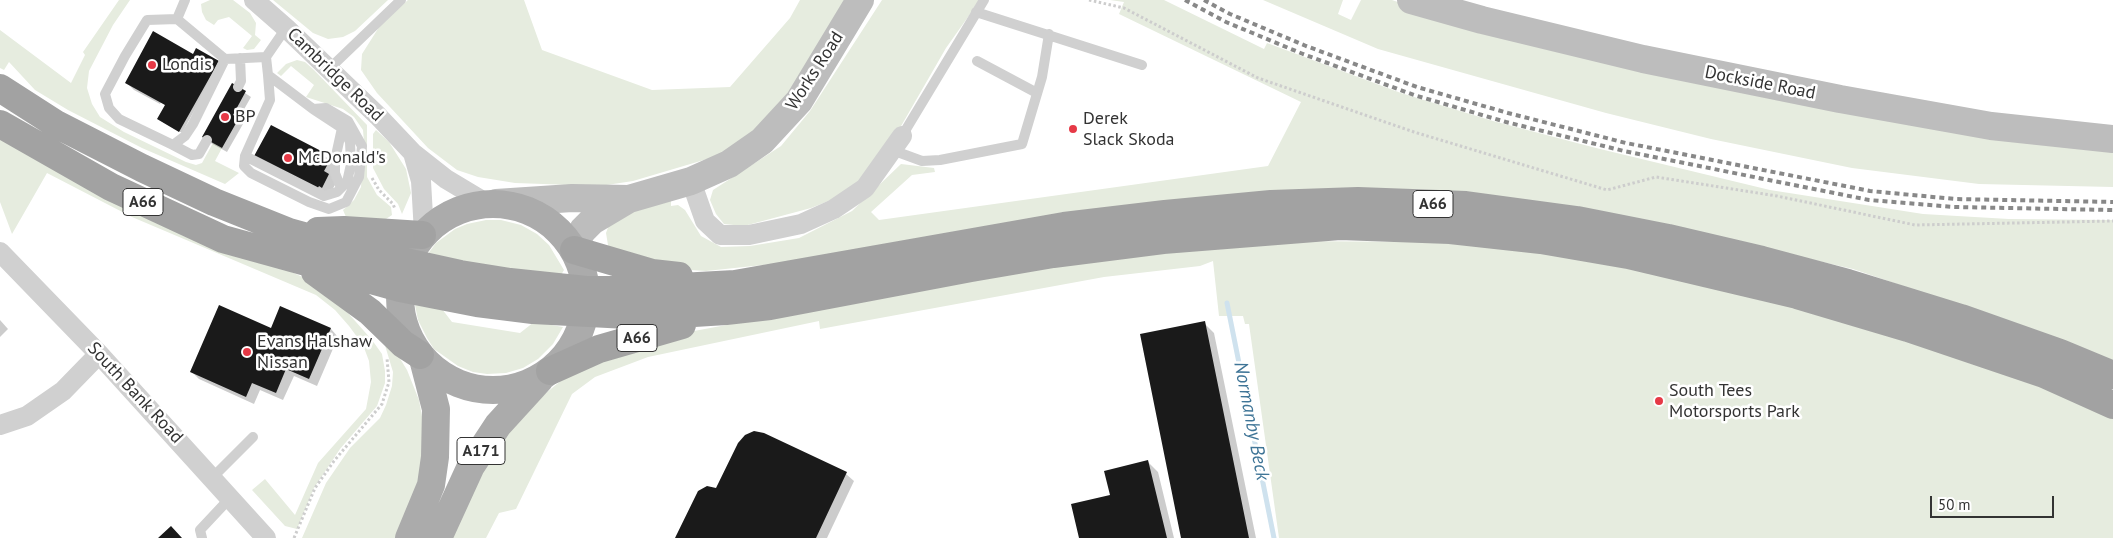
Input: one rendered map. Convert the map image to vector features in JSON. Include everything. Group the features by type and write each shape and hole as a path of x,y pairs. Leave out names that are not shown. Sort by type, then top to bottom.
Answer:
{"highway":[{"name":"A66","path":"0,88 56,124 142,168 214,202 289,232 369,254 460,274 510,282 646,316 770,306 990,265 1163,240 1340,226 1450,230 1541,240 1628,254 1797,295 1908,328 2044,374 2113,405"},
{"name":"A66","path":"0,124 111,187 223,239 400,288 477,303 533,310 586,301 625,290 735,284 1064,226 1165,214 1271,204 1348,202 1466,205 1576,220 1668,238 1762,260 1848,283 1962,318 2060,352 2113,375"},
{"name":"A66","path":"289,232 344,230 423,234"},
{"name":"A66","path":"573,248 652,273 671,276 694,276 735,284"},
{"name":"A66","path":"294,260 349,295 370,312 403,344 421,357"},
{"name":"A66","path":"546,373 600,349 726,311"}],"main road":[{"name":"Works Road","path":"573,248 583,230 592,221 629,198 691,180 729,164 762,141 799,101 860,0"},
{"name":"Dockside Road","path":"1412,0 1482,20 1643,60 1840,99 1991,126 2113,139"},
{"name":"Works Road","path":"491,203 572,198 629,198"},
{"path":"491,203 511,205 540,216 552,224 573,248 582,269 586,301 577,339 561,361 528,384 512,388 480,389 448,379 435,370 421,357 410,340 403,323 400,306 400,288 406,262 423,234 452,212 472,205 491,203"},
{"name":"A171","path":"409,538 430,485 435,457 436,409 421,357"},
{"name":"A171","path":"438,538 471,466 498,425 546,373"}],"street":[{"name":"Cambridge Road","path":"254,0 329,69 413,153 446,179 491,203"},
{"path":"691,180 705,221 720,235 749,235 800,224 834,209 865,188 897,143"},
{"name":"Cambridge Road","path":"413,153 421,181 423,234"},
{"name":"South Bank Road","path":"0,252 99,354 266,538"},
{"path":"0,425 27,416 63,391 99,354"}],"lane":[{"path":"177,20 186,0"},
{"path":"329,69 401,0"},
{"path":"984,0 897,143 922,161 940,160 1022,144 1042,77 1048,34"},
{"path":"976,12 1142,65"},
{"path":"207,140 199,154 192,154 119,119 109,108 105,94 124,56 147,20 177,20 225,59 266,56"},
{"path":"286,28 266,56 270,100 245,156 244,166 251,173 309,202 329,209 346,202 359,177 362,146 348,120 326,108 313,109"},
{"path":"238,87 240,81 240,58"},
{"path":"173,145 184,136 193,124 225,59"},
{"path":"977,61 1037,93"},
{"path":"245,156 324,196 337,192 347,182 351,164 350,142 342,128 268,75"},
{"path":"341,188 335,173 335,160 342,128"},
{"path":"212,478 253,438"},
{"path":"202,538 200,530 230,498"}],"path":[{"path":"1089,0 1124,8 1258,78 1414,132 1607,190 1656,177 1777,196 1914,225 2113,221"},
{"path":"370,172 378,190 393,204 395,209"},
{"path":"294,538 315,488 334,460 382,404 389,382 389,370 385,352"}],"shaded area":[{"path":"119,0 130,0 113,25 89,71 87,88 92,104 100,117 124,132 186,162 196,165 202,163 213,143 222,148 215,161 239,173 225,184 142,148 68,110 35,90 9,62 4,70 0,68 0,30 71,83 85,55 83,52"},
{"path":"210,0 233,0 250,13 256,23 255,35 261,40 254,49 247,50 243,48 252,36 229,17 218,20 214,25 206,20 201,4"},
{"path":"273,0 388,0 355,31 343,37 328,39 313,33"},
{"path":"408,0 524,0 542,50 652,90 730,87 790,18 800,0 852,0 801,88 742,142 714,157 633,181 600,186 515,183 478,177 457,170 428,148 377,93 361,70 362,54 381,24"},
{"path":"882,0 980,0 946,48 889,147 853,191 811,208 744,226 724,224 716,214 710,200 713,190 781,146 810,111"},
{"path":"1110,0 1164,0 1264,49 1267,43 1401,93 1493,121 1770,190 1923,214 2009,219 2113,220 2113,362 2064,341 1853,269 1602,213 868,254 706,271 661,268 609,251 606,233 610,222 620,215 671,199 671,206 678,205 685,210 701,236 721,247 750,246 799,238 852,211 901,164 934,168 935,172 912,175 871,212 879,220 1268,166 1301,102 1119,14 1124,2"},
{"path":"1263,0 1343,0 1338,14 1351,20 1361,0 1392,0 1480,30 2113,150 2113,187 1979,184 1852,168 1711,139 1606,113 1378,49"},
{"path":"297,60 305,62 314,70 367,125 367,177 377,195 391,207 392,215 383,221 346,217 343,210 354,200 361,187 363,130 354,117 343,109 306,97 314,85 291,66 281,76 277,73 286,64"},
{"path":"376,130 389,142 406,169 411,193 402,214 398,204 384,189 373,168 373,134"},
{"path":"0,135 313,282 348,313 372,340 382,354 385,371 385,383 377,406 340,449 314,488 297,529 285,526 252,490 265,479 295,515 318,463 366,409 371,382 369,361 363,345 349,326 335,310 316,295 132,217 47,173 12,234 0,202"},
{"path":"486,220 501,220 521,225 537,234 549,245 564,270 561,275 498,268 427,255 436,243 455,229"},
{"path":"1291,241 1423,242 1500,246 1647,272 1771,299 2021,377 2113,416 2113,538 1279,538 1249,324 1245,324 1243,316 1219,316 1213,261 1200,266 1104,277 820,329 819,321 648,357 595,377 572,394 516,509 499,513 486,538 449,538 481,470 523,412 563,379 586,366 694,331 1013,272 1105,259"},
{"path":"415,305 442,309 452,322 520,333 534,322 563,327 553,344 538,359 523,368 506,373 487,374 473,372 458,366 434,349 418,320"},
{"path":"384,342 396,352 407,370 419,400 425,433 423,469 398,538 302,538 326,483 350,448 380,418 386,405 392,386 393,372"}],"building":[{"path":"153,31 193,54 196,48 219,61 179,132 157,119 165,105 125,83"},
{"name":"BP","path":"232,83 246,91 233,115 239,118 222,148 202,137"},
{"name":"McDonald's","path":"271,125 323,152 321,157 329,162 324,171 329,174 322,188 319,186 316,191 253,158"},
{"path":"219,305 271,328 280,306 331,328 309,379 286,369 276,393 252,383 246,397 190,372"},
{"path":"1205,321 1249,538 1181,538 1140,334"},
{"path":"754,431 764,433 847,472 816,538 675,538 698,491 707,486 716,488 738,443 745,435"},
{"path":"1148,460 1167,538 1079,538 1071,504 1110,495 1104,471"},
{"path":"171,526 182,538 158,538"}],"waterway":[{"name":"Normanby Beck","path":"1227,303 1274,538"}],"railway":[{"path":"1185,0 1226,22 1303,54 1414,95 1506,122 1624,151 1869,200 1954,207 2113,210"},
{"path":"1204,0 1230,14 1306,46 1417,87 1508,113 1626,143 1870,191 1955,199 2113,202"}],"place":[{"name":"Londis","path":"152,65"},
{"name":"BP","path":"225,117"},
{"name":"Derek Slack Skoda","path":"1073,129"},
{"name":"McDonald's","path":"288,158"},
{"name":"Evans Halshaw Nissan","path":"247,352"},
{"name":"South Tees Motorsports Park","path":"1659,401"}]}
